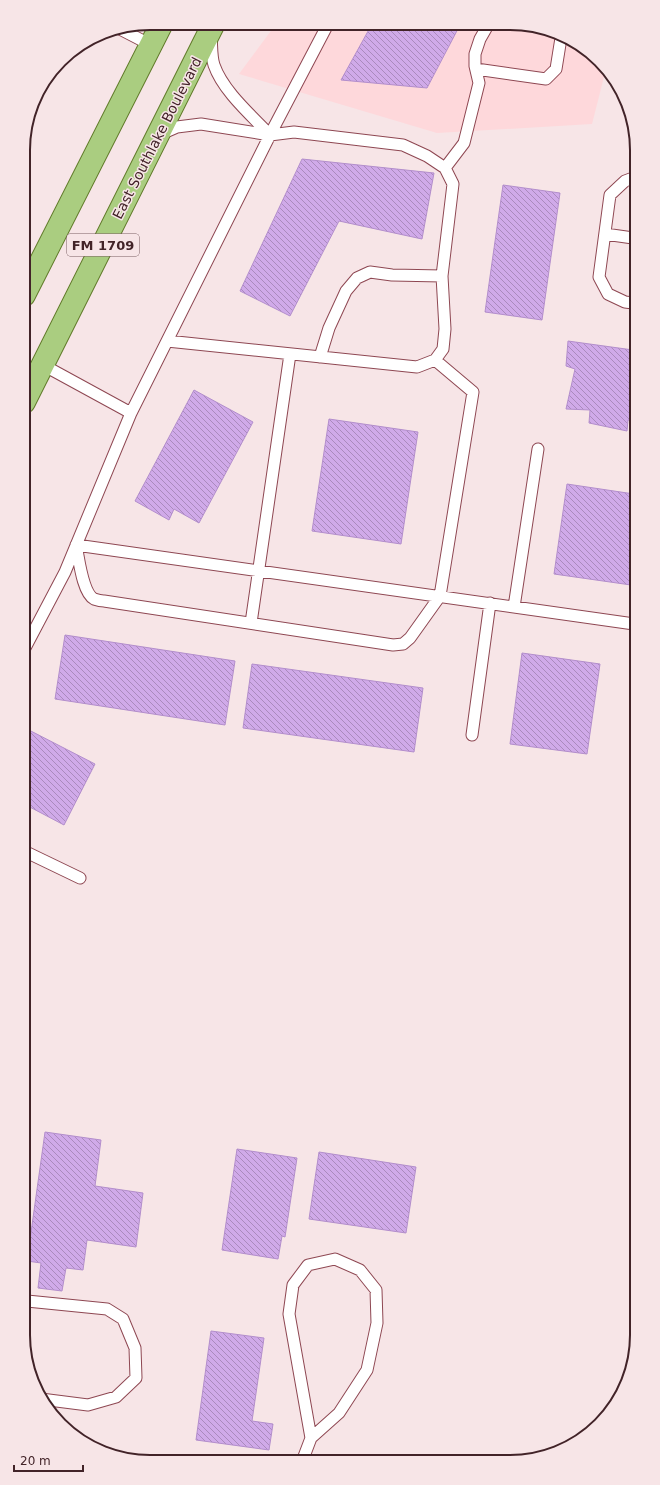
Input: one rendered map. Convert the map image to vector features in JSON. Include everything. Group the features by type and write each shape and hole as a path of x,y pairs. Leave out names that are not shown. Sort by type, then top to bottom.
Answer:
{"main road":[{"name":"FM 1709","path":"30,283 158,30"},
{"name":"East Southlake Boulevard","path":"30,390 210,30"}],"lane":[{"path":"212,30 213,64 221,81 270,135"},
{"path":"30,638 64,572 131,413 270,135 325,30"},
{"path":"445,168 464,143 479,84 475,54 485,30"},
{"path":"126,32 151,45"},
{"path":"476,69 546,79 556,69 561,41"},
{"path":"158,135 177,127 202,124 270,135 294,132 403,145 427,156 445,168 453,184 442,276 445,329 442,349 435,360 417,368 167,341"},
{"path":"630,179 625,181 610,195 599,277 608,294 625,302 630,303"},
{"path":"605,234 630,238"},
{"path":"320,357 329,328 346,291 357,278 370,272 442,276"},
{"path":"251,624 290,354"},
{"path":"76,545 85,586 89,594 94,598 104,601 251,624 393,645 403,644 410,638 440,596 473,392 435,360"},
{"path":"43,365 131,413"},
{"path":"514,607 538,449"},
{"path":"76,545 630,623"},
{"path":"472,735 490,604"},
{"path":"30,854 80,878"},
{"path":"305,1455 311,1438 339,1413 366,1370 377,1323 376,1290 360,1270 335,1259 308,1265 293,1285 289,1314 311,1438"},
{"path":"30,1301 107,1309 123,1319 136,1348 136,1378 116,1397 88,1405 50,1400"}],"shaded area":[{"path":"272,30 518,30 549,36 563,42 577,50 604,76 592,124 437,133 239,74"}],"building":[{"path":"369,30 457,30 427,88 341,80"},
{"path":"302,159 434,173 422,239 339,221 290,316 240,291"},
{"path":"503,185 560,193 542,320 485,312"},
{"path":"568,341 630,350 630,420 628,420 627,431 589,423 590,410 566,409 575,369 566,366"},
{"path":"194,390 253,422 199,523 174,509 169,520 135,501"},
{"path":"329,419 418,432 401,544 312,531"},
{"path":"567,484 630,493 630,585 554,574"},
{"path":"65,635 235,661 225,725 55,699"},
{"path":"522,653 600,664 587,754 510,744"},
{"path":"252,664 423,688 414,752 243,728"},
{"path":"30,731 95,764 64,825 30,807"},
{"path":"45,1132 101,1140 95,1186 143,1193 136,1247 87,1240 83,1270 66,1268 62,1291 38,1288 41,1263 30,1261 30,1240"},
{"path":"237,1149 297,1158 285,1237 282,1236 278,1259 222,1250"},
{"path":"319,1152 416,1167 406,1233 309,1219"},
{"path":"211,1331 264,1338 252,1421 273,1424 269,1450 196,1440"}]}
